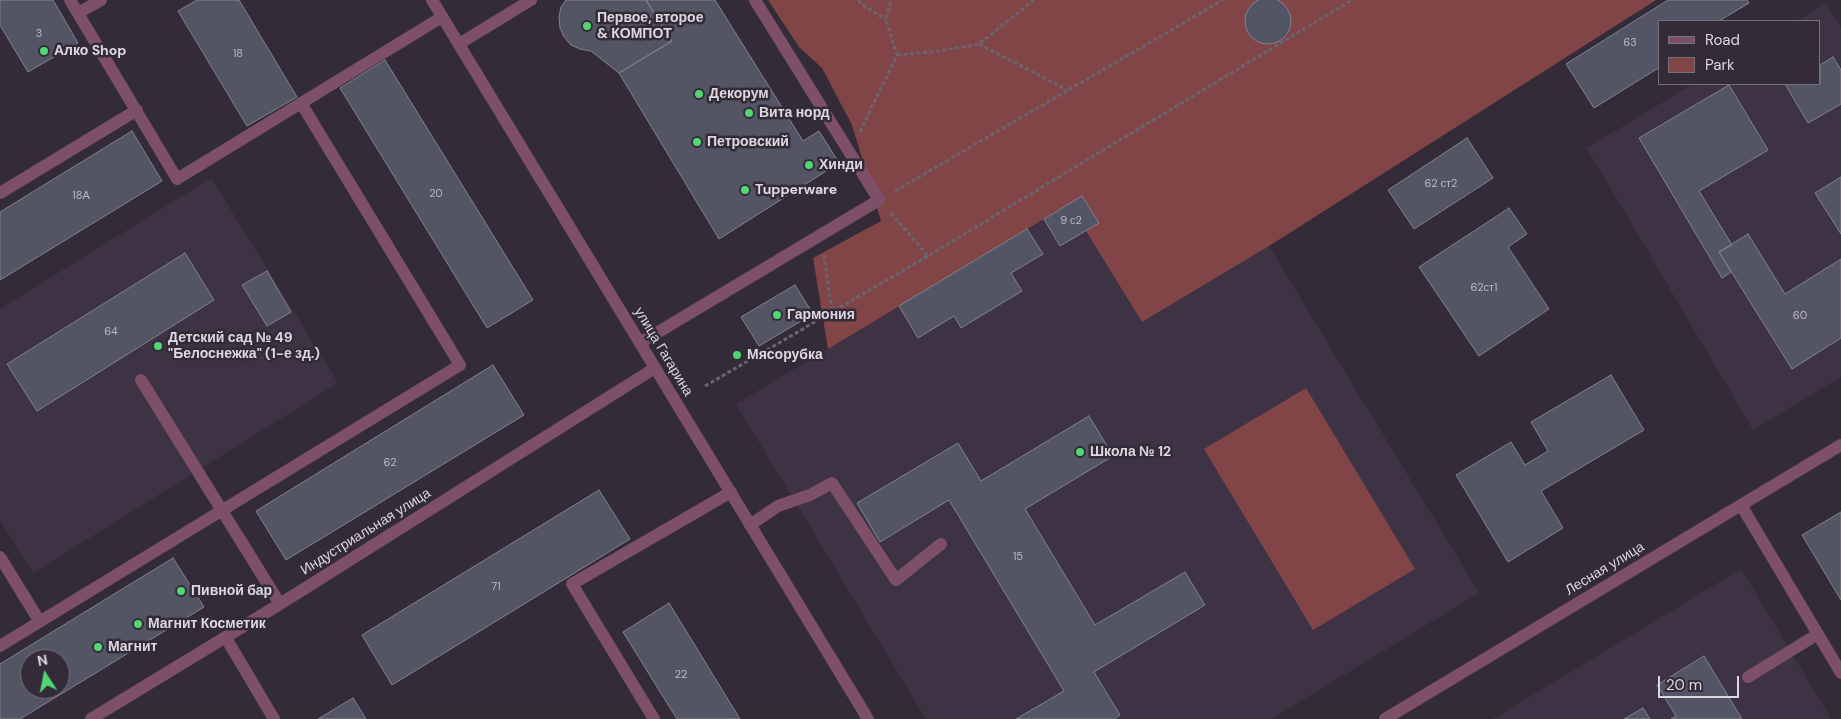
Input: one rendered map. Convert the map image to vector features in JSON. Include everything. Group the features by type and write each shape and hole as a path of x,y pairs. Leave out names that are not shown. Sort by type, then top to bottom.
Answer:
{"street":[{"path":"70,0 177,179 442,16"},
{"path":"78,13 100,0"},
{"name":"улица Гагарина","path":"432,0 868,719"},
{"path":"459,44 531,0"},
{"path":"640,343 879,200 755,0"},
{"path":"0,646 460,365 301,104"},
{"path":"0,193 137,110"},
{"name":"Индустриальная улица","path":"91,719 226,638 655,368"},
{"path":"141,380 280,604"},
{"name":"Лесная улица","path":"1385,719 1841,445"},
{"path":"750,525 778,506 810,495 832,483 896,580 941,544"},
{"path":"654,719 572,584 731,492"},
{"path":"1741,505 1841,673"},
{"path":"0,557 40,622"},
{"path":"1748,677 1818,634"},
{"path":"226,638 274,719"}],"path":[{"path":"858,0 886,20"},
{"path":"850,153 897,55 886,20 891,0"},
{"path":"897,55 939,51 979,44 1034,0"},
{"path":"928,256 879,200 1223,0"},
{"path":"705,386 928,256 1352,0"},
{"path":"979,44 1067,90"},
{"path":"821,235 832,312"}],"shaded area":[{"path":"1826,3 1841,28 1841,377 1753,430 1587,148 1691,85 1821,85 1821,20 1798,20"},
{"name":"Детский сад № 49 \"Белоснежка\" (1-е зд.)","path":"211,178 338,383 33,573 0,520 0,309"},
{"name":"Школа № 12","path":"1082,196 1099,223 1086,231 1142,322 1269,246 1479,593 1271,719 926,719 736,404"},
{"path":"1741,569 1831,719 1493,719"}],"green space":[{"path":"768,0 1656,0 1269,246 1142,322 1086,231 1099,223 1082,196 828,349 813,258 881,221 852,125 822,68 799,47"},
{"path":"1306,388 1415,569 1313,630 1204,449"}],"building":[{"path":"1259,-1 1277,-1 1285,4 1291,16 1290,30 1285,38 1277,43 1259,43 1251,38 1246,30 1246,12 1251,4"},
{"path":"0,0 53,0 78,43 28,72 0,25"},
{"path":"197,0 239,0 297,97 247,126 178,11"},
{"path":"566,0 646,0 672,41 619,73 591,51 571,45 564,37 560,28 559,17 561,7"},
{"path":"646,0 715,0 803,141 819,131 839,163 719,239 619,73 672,41"},
{"path":"1668,0 1747,0 1749,3 1721,20 1658,20 1658,68 1594,108 1566,64"},
{"path":"1833,57 1841,70 1841,104 1808,123 1786,85 1821,85 1821,64"},
{"path":"385,60 533,300 487,328 340,88"},
{"path":"1729,85 1768,150 1699,191 1732,245 1719,252 1731,272 1722,278 1639,138"},
{"path":"132,131 162,181 0,280 0,212"},
{"path":"1467,138 1493,178 1414,229 1388,190"},
{"path":"1841,177 1841,234 1815,193"},
{"path":"1082,196 1099,223 1060,246 1044,219"},
{"path":"1509,208 1527,234 1508,247 1549,309 1479,356 1419,267"},
{"path":"1027,229 1043,254 1011,273 1022,291 961,328 954,316 918,338 899,306"},
{"path":"1748,234 1785,294 1841,259 1841,338 1792,369 1719,252"},
{"path":"185,253 214,300 37,411 7,364"},
{"path":"267,271 291,312 267,326 242,285"},
{"name":"Гармония","path":"795,285 813,314 759,346 741,317"},
{"path":"493,365 524,415 286,560 256,511"},
{"path":"1611,375 1644,430 1541,491 1563,528 1508,562 1456,475 1511,442 1525,465 1548,451 1531,422"},
{"path":"1089,416 1113,456 1025,509 1095,625 1185,572 1205,605 1094,672 1120,715 1114,719 1016,719 1064,691 949,500 880,542 857,503 958,443 981,481"},
{"path":"599,490 630,539 392,685 362,635"},
{"path":"1841,512 1841,600 1802,535"},
{"path":"173,558 204,607 70,689 70,649 24,649"},
{"path":"669,603 740,719 677,719 623,632"},
{"path":"20,652 20,699 53,699 20,719 0,719 0,664"},
{"path":"1704,656 1742,719 1671,719 1676,716 1657,685"},
{"path":"353,698 366,719 318,719"},
{"path":"1643,708 1650,719 1624,719"}],"place":[{"name":"Первое, второе & КОМПОТ","path":"587,26"},
{"name":"Алко Shop","path":"44,51"},
{"name":"Декорум","path":"699,94"},
{"name":"Вита норд","path":"749,113"},
{"name":"Петровский","path":"697,142"},
{"name":"Хинди","path":"809,165"},
{"name":"Tupperware","path":"745,190"},
{"name":"Гармония","path":"777,315"},
{"name":"Детский сад № 49 \"Белоснежка\" (1-е зд.)","path":"158,346"},
{"name":"Мясорубка","path":"737,355"},
{"name":"Школа № 12","path":"1080,452"},
{"name":"Пивной бар","path":"181,591"},
{"name":"Магнит Косметик","path":"138,624"},
{"name":"Магнит","path":"98,647"}]}
